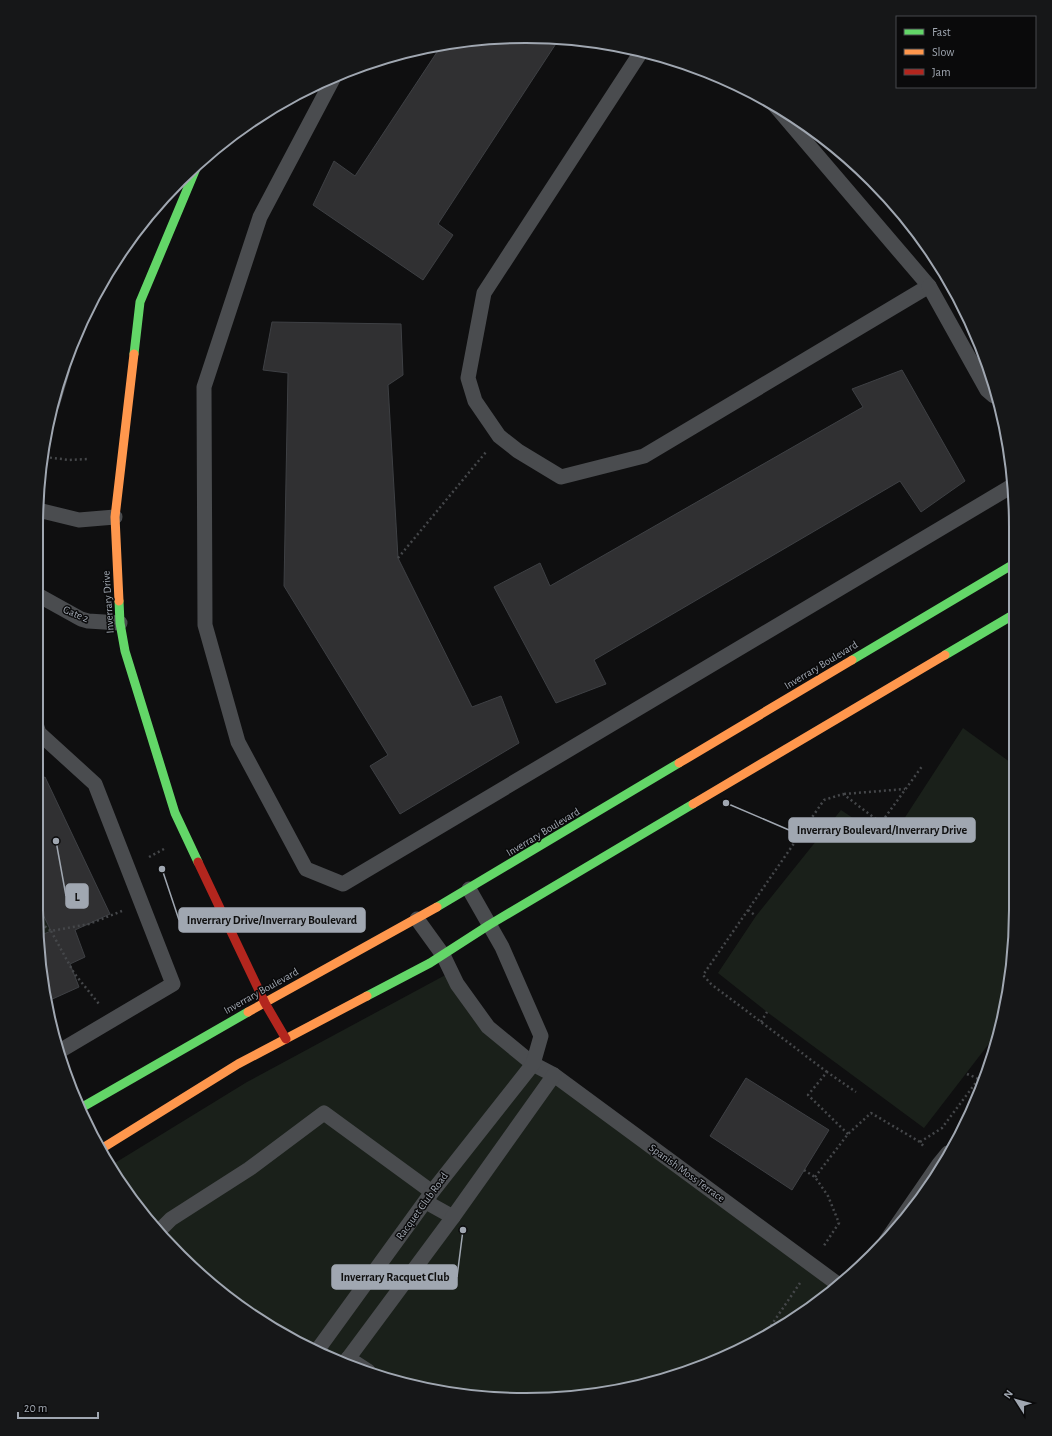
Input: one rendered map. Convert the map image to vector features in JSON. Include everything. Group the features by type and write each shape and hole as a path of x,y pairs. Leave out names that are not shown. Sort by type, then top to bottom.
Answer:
{"street":[{"name":"Inverrary Drive","path":"193,176 140,302 115,517 120,622 125,651 175,813 265,1003 286,1039"},
{"name":"Inverrary Boulevard","path":"85,1106 218,1029 469,889 1009,567"},
{"path":"105,1146 238,1064 430,963 489,925 1009,617"}],"lane":[{"path":"638,56 484,293 468,378 475,401 499,436 561,477 644,456 929,286"},
{"path":"330,85 260,217 204,387 205,625 238,742 306,870 342,884 1007,489"},
{"path":"785,119 929,286 987,390 990,393"},
{"path":"43,511 79,520 115,517"},
{"name":"Gate 2","path":"43,598 88,621 120,622"},
{"path":"43,737 94,784 173,984 64,1049"},
{"path":"469,889 502,947 541,1036 533,1064"},
{"name":"Spanish Moss Terrace","path":"417,919 443,955 457,984 488,1027 533,1064 554,1075 834,1281"},
{"name":"Racquet Club Road","path":"320,1347 429,1197 533,1064"},
{"path":"348,1359 554,1075"},
{"path":"163,1227 171,1219 249,1169 324,1113 452,1217"}],"path":[{"path":"398,558 499,436"},
{"path":"48,457 68,460 88,459"},
{"path":"843,794 881,822 923,765"},
{"path":"856,1092 710,984 703,975 824,800 843,794 905,789"},
{"path":"51,931 89,924 141,903"},
{"path":"748,910 756,916"},
{"path":"43,925 51,931 74,973 112,1020"},
{"path":"761,1022 767,1012"},
{"path":"827,1072 808,1095 848,1134"},
{"path":"967,1074 978,1079"},
{"path":"920,1142 942,1128 977,1082"},
{"path":"815,1177 848,1134 871,1113 920,1142 941,1157"}],"shaded area":[{"path":"963,728 1009,761 1008,942 1000,1004 993,1035 991,1041 924,1128 767,1012 718,973 756,916 841,810 889,842"},
{"path":"43,915 51,931 44,934"},
{"path":"451,972 488,1027 834,1281 794,1312 740,1343 681,1367 651,1377 620,1384 558,1392 494,1392 432,1384 401,1377 371,1367 312,1343 258,1312 232,1293 184,1252 143,1204 115,1163 247,1082"}],"building":[{"path":"494,44 556,44 438,224 453,235 423,280 313,205 334,161 355,176 438,51"},
{"path":"272,322 401,324 403,375 388,385 398,558 472,707 501,696 519,743 400,814 370,766 388,755 284,586 288,373 263,370"},
{"path":"902,370 965,481 921,512 900,481 594,660 606,684 556,703 494,587 540,563 550,586 863,407 852,389"},
{"path":"45,777 110,914 75,930 85,957 70,964 79,987 51,1000 44,942 44,934 51,931 43,915 43,778"},
{"path":"746,1078 829,1130 792,1190 710,1136"}],"traffic: fast":[{"path":"134,354 140,302 193,176"},
{"path":"852,660 1009,567"},
{"path":"119,601 120,623 125,651 175,813 198,862"},
{"path":"945,655 1009,617"},
{"path":"437,907 679,763"},
{"path":"367,996 430,963 489,925 693,804"},
{"path":"85,1106 248,1012"}],"traffic: slow":[{"path":"119,601 115,517 134,354"},
{"path":"693,804 945,655"},
{"path":"679,763 852,660"},
{"path":"248,1012 437,907"},
{"path":"105,1146 238,1064 367,996"}],"traffic: jam":[{"path":"198,862 265,1003 286,1039"}],"place":[{"name":"Inverrary Boulevard/Inverrary Drive","path":"726,803"},
{"name":"L","path":"56,841"},
{"name":"Inverrary Drive/Inverrary Boulevard","path":"162,869"},
{"name":"Inverrary Racquet Club","path":"463,1230"}]}
